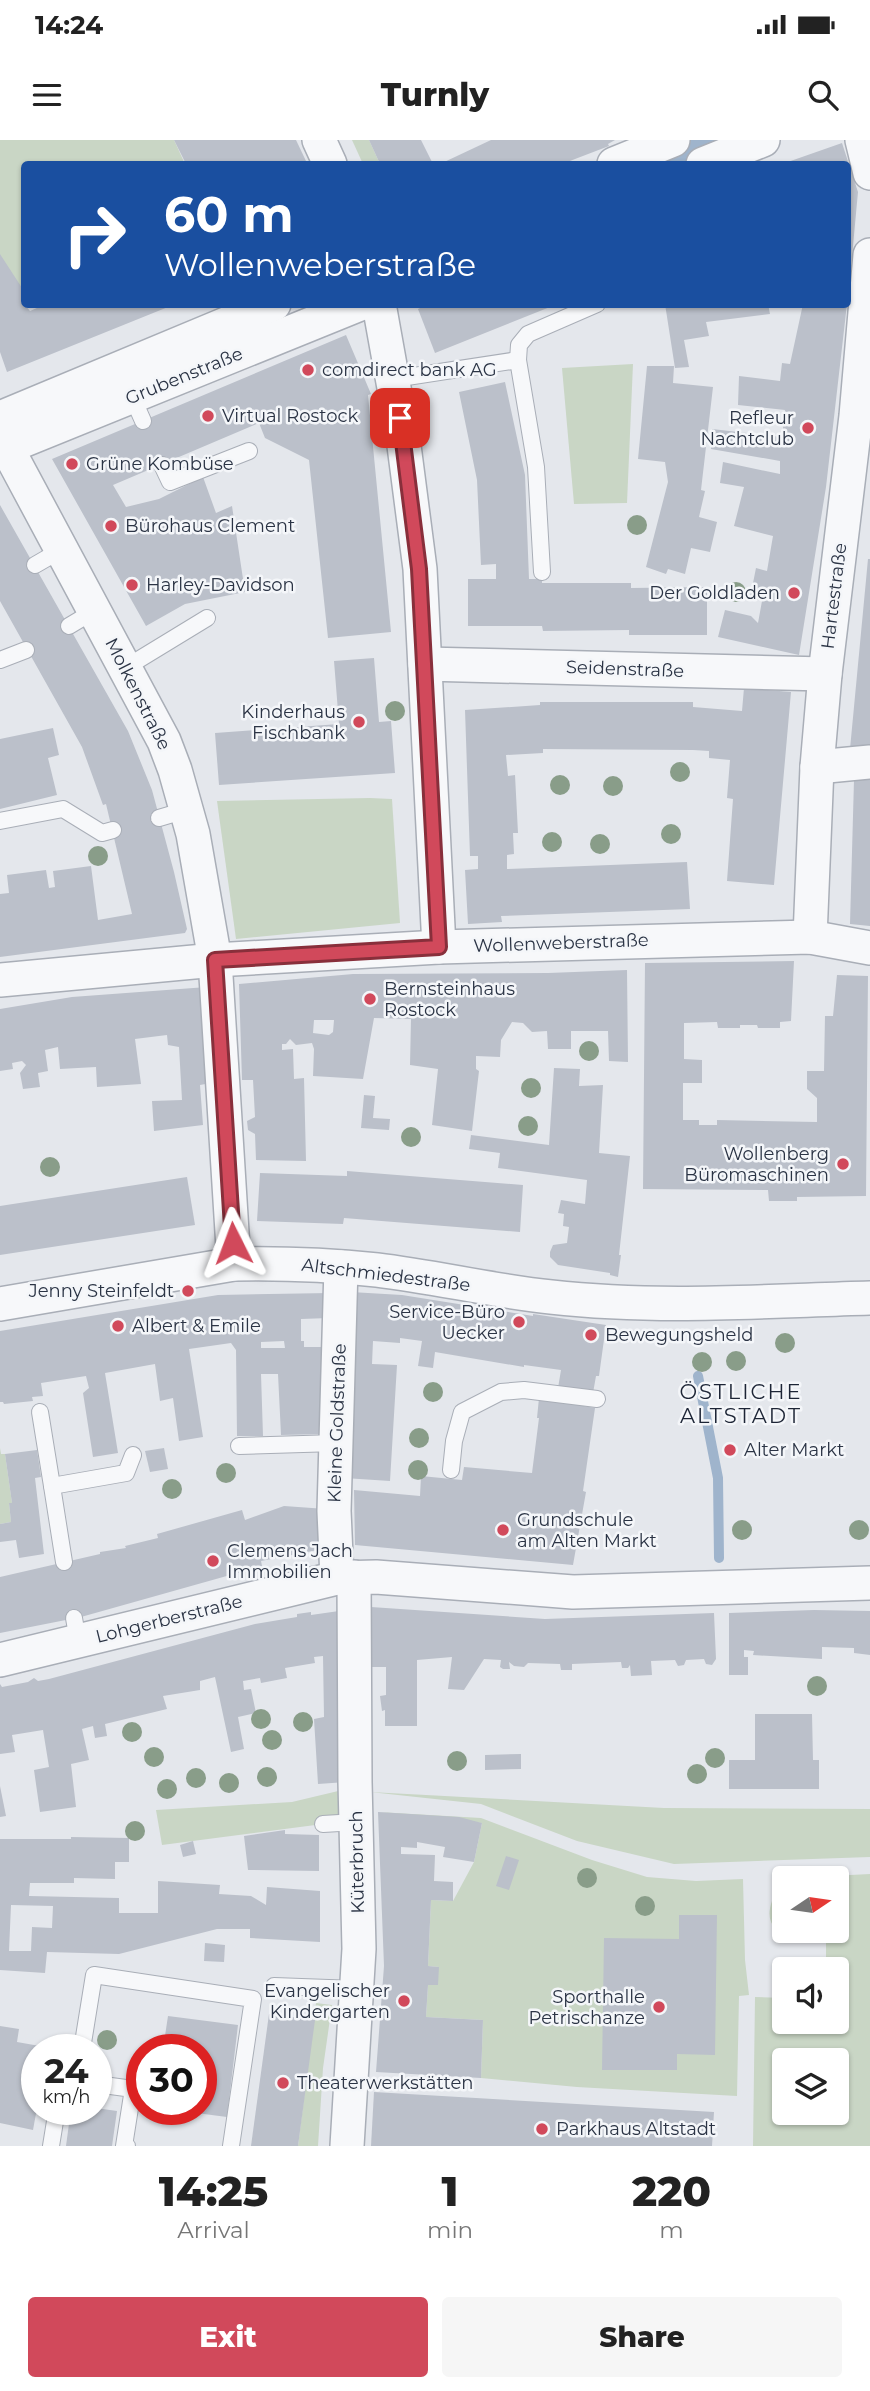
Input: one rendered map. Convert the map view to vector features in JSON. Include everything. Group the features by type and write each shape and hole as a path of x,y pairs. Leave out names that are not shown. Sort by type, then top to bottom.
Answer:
{"street":[{"path":"319,140 329,161"},
{"path":"618,157 673,140"},
{"path":"710,161 763,140"},
{"path":"862,140 870,173"},
{"name":"Hartestraße","path":"810,937 817,767 825,674 856,416 870,255"},
{"name":"Grubenstraße","path":"2,437 266,308"},
{"name":"Grubenstraße","path":"2,437 137,409 352,308"},
{"path":"380,308 394,379 419,569 439,947"},
{"name":"Molkenstraße","path":"2,437 48,558 82,619 125,668 164,741 175,770 173,814 193,834 215,960 234,1264"},
{"name":"Seidenstraße","path":"425,664 825,674"},
{"path":"817,767 870,762"},
{"name":"Wollenweberstraße","path":"0,979 215,960 439,947 810,937 870,948"},
{"name":"Altschmiedestraße","path":"0,1304 234,1264 377,1270 549,1307 607,1302 684,1303 870,1297"},
{"name":"Kleine Goldstraße","path":"341,1267 334,1548 346,1577"},
{"path":"346,1577 573,1592 870,1583"},
{"name":"Lohgerberstraße","path":"0,1660 76,1630 346,1577"},
{"name":"Küterbruch","path":"346,1577 340,1823 359,1948 347,2146"}],"lane":[{"path":"542,572 536,467 518,360 519,345 528,334 588,308"},
{"path":"394,379 518,360"},
{"path":"162,465 170,482 249,451"},
{"path":"125,668 207,618"},
{"path":"0,660 26,650"},
{"path":"0,821 63,809 102,833 113,830"},
{"path":"451,1470 454,1441 462,1412 501,1392 524,1390 597,1399"},
{"path":"40,1412 64,1562"},
{"path":"239,1446 336,1443"},
{"path":"52,1486 126,1473 133,1455"},
{"path":"84,2034 94,1975 253,1999 230,2146"},
{"path":"274,1986 356,1989"},
{"path":"112,2086 132,2089 124,2146 127,2146"},
{"path":"51,2146 54,2125"}],"green space":[{"path":"0,140 174,140 184,161 21,161 21,296 0,255"},
{"path":"352,140 369,140 379,161 362,161"},
{"path":"633,364 627,503 574,504 562,368"},
{"path":"392,799 400,923 236,939 217,801"},
{"path":"0,1448 1,1454 5,1454 12,1503 9,1503 11,1522 0,1524"},
{"path":"355,1787 356,1822 162,1845 156,1810 292,1802"},
{"path":"370,1792 664,1808 870,1809 870,1857 674,1864 577,1841 481,1804"},
{"path":"378,1812 481,1818 592,1860 647,1877 696,1881 743,1879 745,1960 749,1995 739,1996 737,2096 577,2087 481,2078 483,2020 426,2017 428,1985 439,1967 428,1966 431,1900 453,1901 474,1862 482,1823"},
{"path":"870,1874 870,2146 753,2146 755,1997 772,1998 772,2034 849,2034 849,1957 826,1957 826,1943 849,1943 849,1875"},
{"path":"316,2003 332,2005 323,2068 318,2146 298,2146"}],"building":[{"path":"174,140 296,140 306,161 184,161"},
{"path":"369,140 421,140 432,161 379,161"},
{"path":"491,140 615,140 608,144 609,146 570,161 446,161"},
{"path":"842,143 848,161 791,161"},
{"path":"851,171 858,192 851,267"},
{"path":"0,254 21,286 21,308 30,311 37,308 166,308 7,372 0,352"},
{"path":"420,308 548,308 435,353 418,309"},
{"path":"666,308 769,308 770,314 706,322 709,336 684,340 689,367 675,368"},
{"path":"802,308 847,308 826,487 799,655 718,637 725,610 751,616 758,623 762,601 750,598 756,568 767,571 773,536 734,526 744,487 720,483 723,462 780,474 780,461 711,449 712,429 782,437 785,410 738,405 739,376 780,381 782,363 790,364"},
{"path":"346,335 371,394 368,395 391,632 328,638 309,460 265,438 259,423 113,485 126,507 159,499 203,477 216,513 232,506 245,592 185,604 146,626 52,459"},
{"path":"647,366 674,366 673,383 713,387 701,490 705,491 699,517 717,522 710,552 691,548 685,574 668,569 666,574 646,567 668,482 665,462 638,459"},
{"path":"505,382 525,475 529,579 542,579 542,583 631,583 631,588 707,587 707,635 629,635 629,630 543,631 542,626 468,626 468,579 496,579 496,564 481,565 477,480 459,392"},
{"path":"0,505 128,731 152,790 174,872 187,929 185,933 0,957 0,894 9,893 7,875 46,870 49,888 55,887 53,871 91,866 98,920 132,914 106,804 103,805 82,747 0,601"},
{"path":"870,559 870,750 850,749"},
{"name":"Kinderhaus Fischbank","path":"374,658 379,722 391,721 395,773 219,785 215,733 339,724 334,661"},
{"path":"744,688 791,692 774,885 727,881 733,799 727,798 730,760 709,758 709,751 693,750 543,749 543,753 506,755 508,776 515,775 518,833 513,833 514,854 507,855 507,869 687,862 690,909 501,916 502,922 468,924 465,870 478,869 478,856 470,856 465,710 540,705 540,702 693,702 693,707 742,711"},
{"path":"53,728 59,755 48,758 57,795 0,809 0,739"},
{"path":"870,778 870,926 850,924 854,780"},
{"path":"794,961 791,1021 780,1022 780,1028 740,1025 740,1028 718,1028 717,1022 684,1023 684,1059 702,1060 702,1083 683,1083 683,1120 699,1120 699,1125 717,1125 717,1120 817,1122 817,1098 807,1089 807,1071 824,1071 825,1016 833,1016 837,975 868,976 866,1196 797,1197 797,1201 769,1201 768,1190 643,1189 645,963"},
{"path":"627,970 628,1062 609,1061 608,1031 571,1031 571,1049 548,1049 547,1031 532,1032 523,1023 512,1022 501,1040 500,1057 476,1056 476,1069 479,1071 472,1131 432,1125 438,1069 410,1065 411,1019 374,1018 363,1079 313,1076 312,1043 296,1045 290,1039 286,1044 282,1044 282,1050 293,1049 294,1079 304,1078 306,1161 256,1160 255,1134 248,1130 247,1121 255,1117 253,1080 242,1080 239,984 353,974","holes":["314,1020 334,1020 333,1032 329,1035 313,1033"]},
{"path":"207,987 211,1083 200,1085 203,1125 154,1131 152,1101 182,1100 179,1047 168,1045 167,1035 135,1039 141,1084 97,1087 96,1067 60,1069 58,1047 45,1050 48,1071 38,1073 40,1087 23,1089 20,1073 26,1065 22,1061 12,1063 13,1069 0,1071 0,1009 72,997"},
{"path":"554,1068 580,1069 579,1086 603,1085 599,1153 630,1156 618,1277 610,1273 558,1265 550,1257 553,1245 567,1243 569,1227 563,1226 564,1214 558,1213 561,1200 585,1204 587,1180 498,1168 500,1153 469,1149 471,1135 549,1145"},
{"path":"364,1095 375,1096 373,1118 390,1119 389,1130 361,1128"},
{"path":"347,1171 523,1185 520,1232 344,1218 343,1224 257,1221 260,1173 347,1176"},
{"path":"187,1177 195,1225 0,1255 0,1206"},
{"path":"351,1292 402,1295 606,1325 599,1376 596,1376 593,1393 558,1388 561,1370 524,1367 435,1352 433,1368 418,1366 422,1341 400,1338 400,1343 373,1341 372,1364 397,1365 390,1481 344,1478"},
{"path":"330,1293 329,1318 301,1319 301,1341 304,1341 304,1347 328,1347 324,1434 281,1435 278,1374 261,1374 263,1436 237,1436 236,1350 231,1343 189,1349 203,1437 179,1441 173,1398 160,1401 155,1364 105,1373 118,1453 93,1457 83,1393 89,1388 86,1376 41,1383 43,1396 32,1397 33,1401 4,1404 0,1402 0,1331 218,1295","holes":["284,1341 285,1348 261,1348 261,1342"]},
{"path":"539,1398 595,1408 583,1491 586,1492 573,1565 355,1545 354,1490 420,1496 421,1476 462,1480 464,1467 532,1473"},
{"path":"164,1448 168,1469 150,1472 145,1451"},
{"path":"37,1450 41,1477 35,1478 44,1554 19,1558 16,1540 0,1542 0,1524 11,1522 9,1503 12,1503 5,1454"},
{"path":"284,1506 326,1509 328,1548 261,1561 262,1566 81,1617 0,1633 0,1577 126,1548 125,1546 158,1538 157,1534 242,1510 245,1520"},
{"path":"371,1607 545,1619 714,1613 716,1659 712,1665 706,1664 704,1659 686,1660 684,1665 678,1666 675,1660 651,1661 652,1675 631,1676 630,1665 628,1668 622,1668 621,1662 572,1664 572,1670 561,1670 560,1664 528,1663 524,1667 514,1666 509,1662 510,1669 503,1669 500,1667 501,1660 484,1659 464,1690 448,1689 452,1657 417,1660 417,1726 385,1726 385,1710 382,1711 380,1696 386,1695 386,1667 369,1667"},
{"path":"346,1610 346,1782 318,1784 314,1719 324,1717 323,1656 314,1657 315,1663 285,1668 287,1678 261,1683 260,1678 243,1681 244,1690 251,1689 256,1713 238,1717 244,1749 231,1752 215,1677 200,1681 200,1690 163,1696 167,1709 105,1724 107,1736 95,1738 93,1726 82,1729 89,1760 71,1764 76,1807 40,1812 34,1770 49,1767 43,1730 12,1735 15,1752 0,1754 0,1684 2,1687 28,1682 34,1678 38,1681 49,1679 255,1624 297,1617 297,1614 311,1612 311,1615"},
{"path":"870,1611 870,1655 854,1653 854,1648 822,1647 822,1659 753,1655 754,1651 744,1650 744,1657 748,1657 748,1675 729,1675 729,1613"},
{"path":"755,1714 812,1714 813,1760 819,1760 819,1789 729,1789 729,1760 755,1760"},
{"path":"521,1754 521,1769 485,1770 485,1755"},
{"path":"0,1786 6,1816 0,1817"},
{"name":"Evangelischer Kindergarten","path":"378,1812 459,1817 482,1823 474,1862 443,1857 445,1847 417,1842 417,1848 401,1847 401,1854 435,1855 434,1881 453,1882 453,1901 431,1900 428,1966 439,1967 438,1985 428,1985 426,2017 483,2020 481,2078 376,2072 384,1966"},
{"path":"285,1830 285,1834 319,1835 319,1871 248,1870 244,1836"},
{"path":"129,1838 129,1862 115,1862 115,1879 74,1878 74,1883 30,1883 29,1896 119,1898 119,1913 158,1913 158,1881 220,1885 219,1894 251,1896 266,1905 267,1887 320,1891 320,1942 250,1938 250,1929 217,1929 119,1954 47,1952 45,1973 0,1970 0,1839","holes":["11,1905 53,1906 52,1928 32,1927 31,1951 9,1951"]},
{"path":"193,1841 196,1854 183,1857 180,1845"},
{"path":"506,1856 519,1860 509,1890 496,1886"},
{"name":"Sporthalle Petrischanze","path":"679,1915 717,1915 715,2055 677,2054 677,2070 602,2070 604,1938 679,1939"},
{"path":"205,1943 225,1945 224,1962 204,1961"},
{"name":"Theaterwerkstätten","path":"269,2014 315,2020 298,2146 251,2146"},
{"path":"168,2016 238,2025 227,2117 217,2116 217,2034 165,2034"},
{"path":"0,2026 19,2029 17,2042 21,2043 21,2125 34,2125 33,2130 0,2123"},
{"name":"Parkhaus Altstadt","path":"374,2092 714,2112 712,2146 371,2146"},
{"path":"112,2110 117,2111 112,2146 66,2146 69,2125 112,2125"}],"waterway":[{"path":"672,161 724,140"},
{"path":"698,1376 718,1478 719,1558"}],"place":[{"name":"comdirect bank AG","path":"308,370"},
{"name":"Virtual Rostock","path":"208,416"},
{"name":"Refleur Nachtclub","path":"808,428"},
{"name":"Grüne Kombüse","path":"72,464"},
{"name":"Bürohaus Clement","path":"111,526"},
{"name":"Harley-Davidson","path":"132,585"},
{"name":"Der Goldladen","path":"794,593"},
{"name":"Kinderhaus Fischbank","path":"359,722"},
{"name":"Bernsteinhaus Rostock","path":"370,999"},
{"name":"Wollenberg Büromaschinen","path":"843,1164"},
{"name":"Jenny Steinfeldt","path":"188,1291"},
{"name":"Service-Büro Uecker","path":"519,1322"},
{"name":"Albert & Emile","path":"118,1326"},
{"name":"Bewegungsheld","path":"591,1335"},
{"name":"Alter Markt","path":"730,1450"},
{"name":"Grundschule am Alten Markt","path":"503,1530"},
{"name":"Clemens Jach Immobilien","path":"213,1561"},
{"name":"Evangelischer Kindergarten","path":"404,2001"},
{"name":"Sporthalle Petrischanze","path":"659,2007"},
{"name":"Theaterwerkstätten","path":"283,2083"},
{"name":"Parkhaus Altstadt","path":"542,2129"}],"district":[{"name":"ÖSTLICHE ALTSTADT","path":"741,1403"}],"route":[{"path":"233,1243 215,960 439,947 419,569 400,418"}]}
